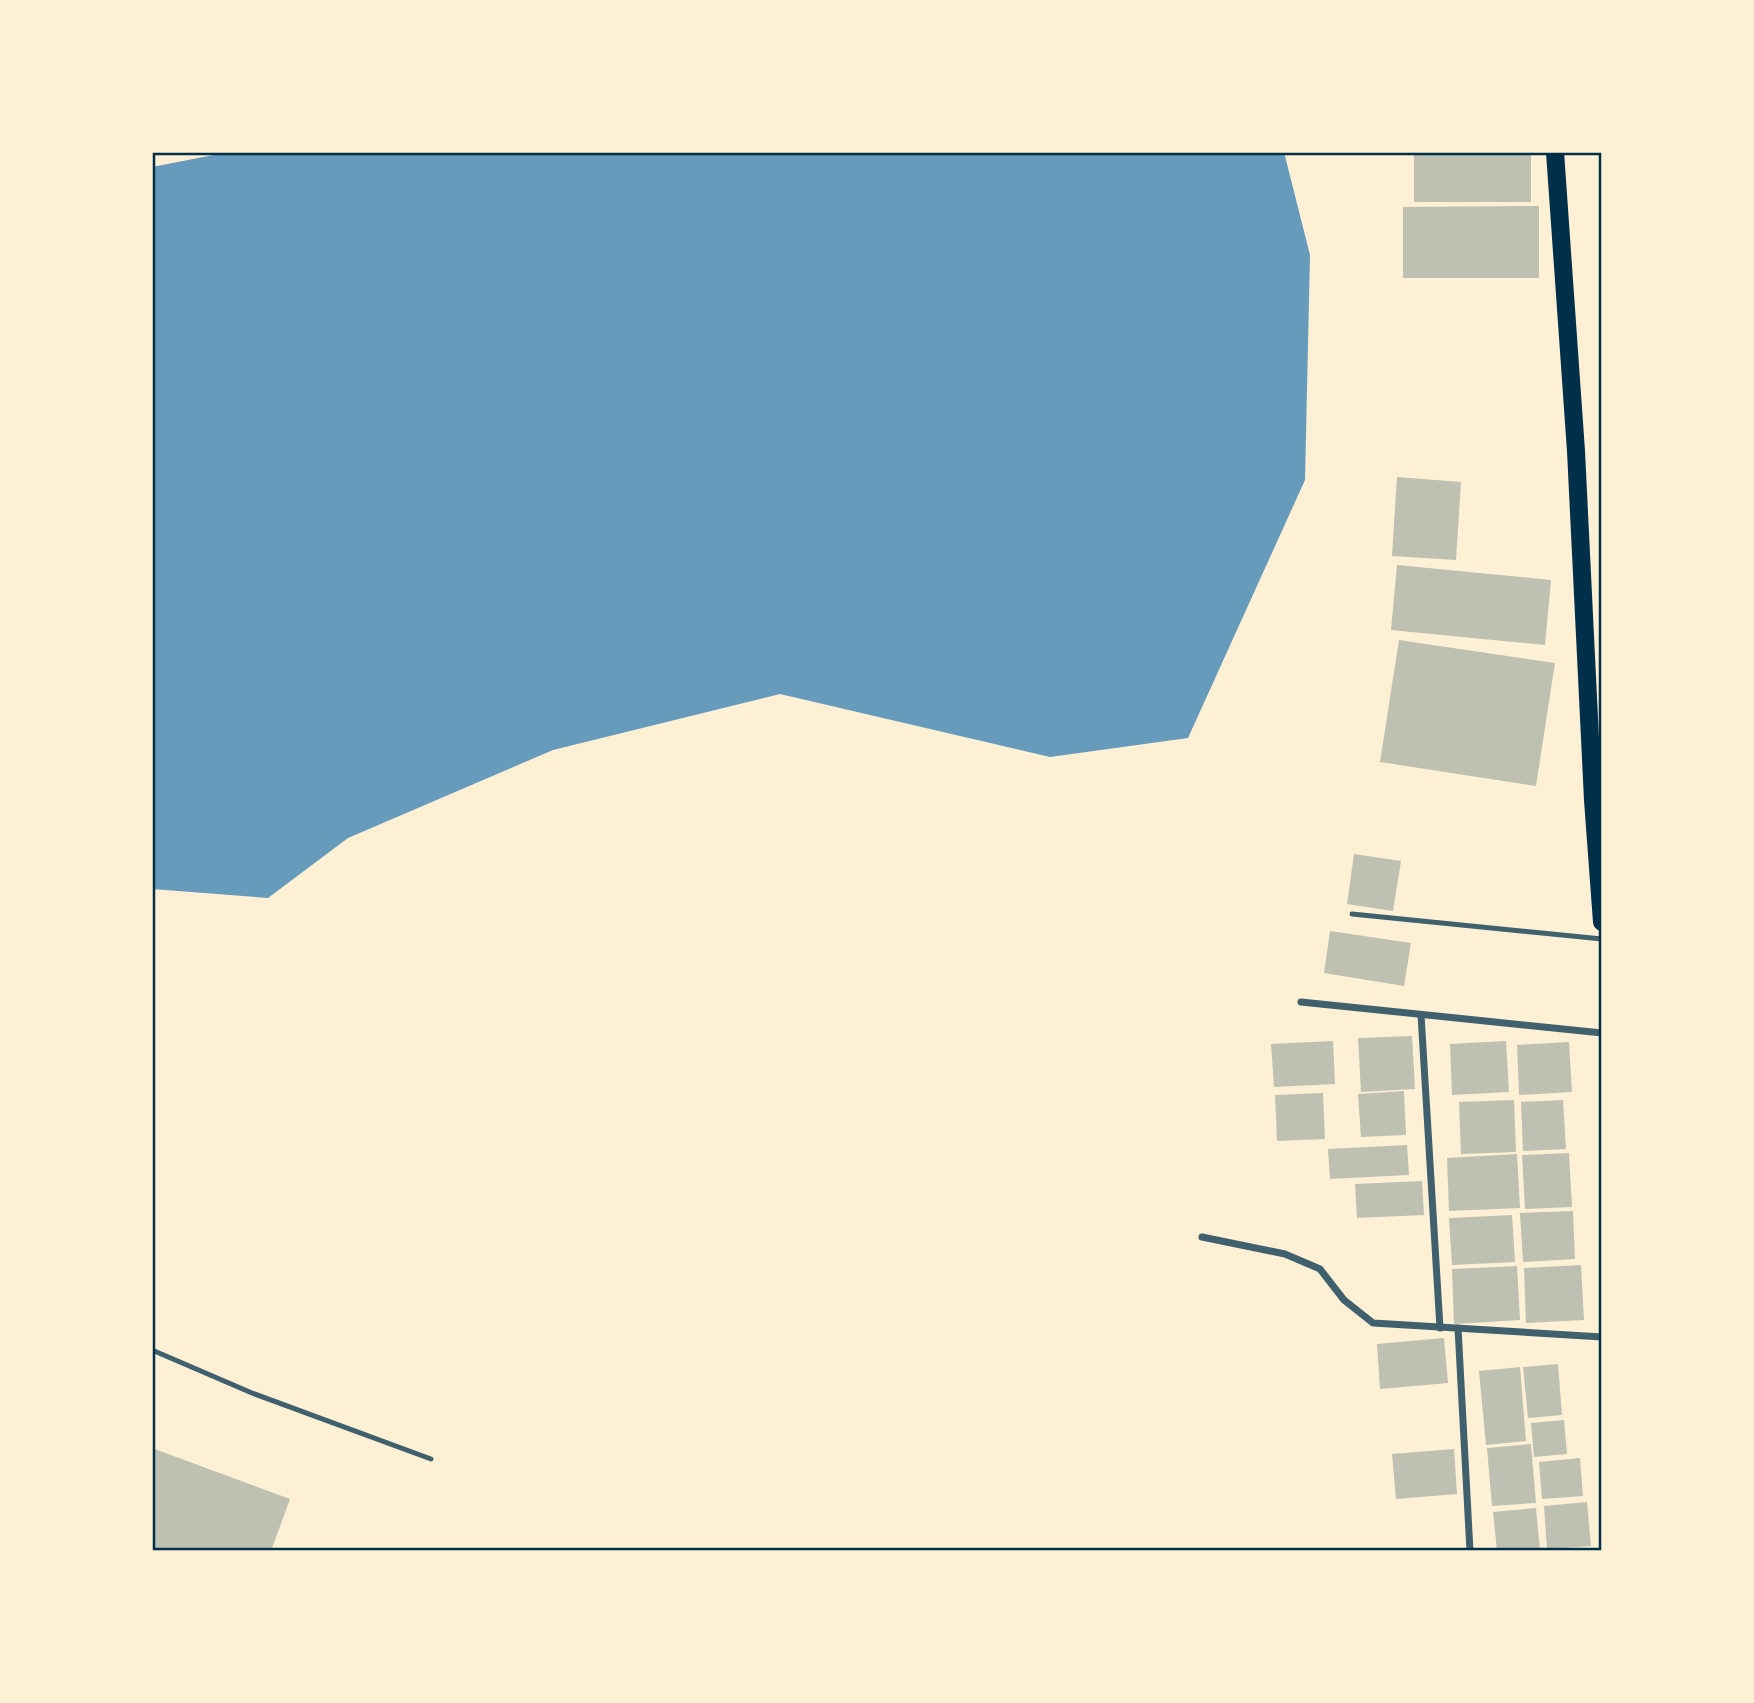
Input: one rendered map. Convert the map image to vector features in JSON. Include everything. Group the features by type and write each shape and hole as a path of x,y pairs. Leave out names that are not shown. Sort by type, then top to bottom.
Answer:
{"main road":[{"path":"1555,152 1576,450 1593,800 1602,922"}],"street":[{"path":"1301,1002 1602,1033"},
{"path":"1421,1015 1440,1328"},
{"path":"1202,1237 1285,1254 1320,1269 1344,1300 1373,1323 1602,1337"},
{"path":"1458,1328 1470,1551"}],"lane":[{"path":"1352,914 1602,939"},
{"path":"152,1350 252,1393 431,1459"}],"water":[{"path":"229,152 1284,152 1310,255 1305,480 1188,738 1050,757 780,694 553,750 348,838 268,898 152,889 152,167"}],"building":[{"path":"1414,152 1531,152 1531,202 1414,202"},
{"path":"1539,206 1539,278 1403,278 1403,207"},
{"path":"1397,477 1461,482 1456,560 1392,556"},
{"path":"1397,565 1551,580 1545,645 1391,630"},
{"path":"1399,640 1555,663 1536,786 1380,762"},
{"path":"1354,854 1401,861 1393,911 1347,904"},
{"path":"1330,931 1411,943 1404,986 1324,973"},
{"path":"1412,1036 1415,1089 1361,1092 1358,1038"},
{"path":"1333,1041 1335,1084 1274,1087 1271,1044"},
{"path":"1506,1041 1509,1092 1452,1095 1450,1044"},
{"path":"1569,1042 1572,1092 1519,1095 1517,1045"},
{"path":"1404,1091 1406,1135 1361,1137 1358,1094"},
{"path":"1323,1093 1325,1139 1277,1141 1275,1095"},
{"path":"1514,1100 1516,1152 1461,1154 1459,1102"},
{"path":"1563,1100 1566,1149 1523,1151 1521,1102"},
{"path":"1407,1145 1409,1175 1330,1179 1328,1149"},
{"path":"1569,1153 1572,1207 1525,1209 1522,1155"},
{"path":"1517,1154 1520,1208 1449,1211 1447,1158"},
{"path":"1422,1181 1424,1215 1357,1218 1355,1184"},
{"path":"1573,1211 1575,1259 1523,1262 1520,1213"},
{"path":"1512,1215 1515,1262 1452,1265 1449,1218"},
{"path":"1581,1265 1584,1320 1526,1323 1524,1268"},
{"path":"1517,1266 1520,1320 1454,1324 1452,1269"},
{"path":"1444,1338 1448,1383 1380,1389 1377,1344"},
{"path":"1558,1364 1562,1415 1528,1418 1523,1367"},
{"path":"1520,1367 1526,1441 1486,1445 1479,1371"},
{"path":"1564,1420 1567,1454 1534,1457 1531,1423"},
{"path":"1531,1444 1536,1503 1492,1506 1487,1448"},
{"path":"152,1448 290,1499 271,1551 152,1551"},
{"path":"1454,1449 1457,1494 1396,1499 1392,1454"},
{"path":"1580,1458 1583,1496 1542,1499 1539,1462"},
{"path":"1587,1502 1591,1546 1547,1549 1544,1506"},
{"path":"1536,1508 1540,1551 1497,1551 1493,1512"}]}
